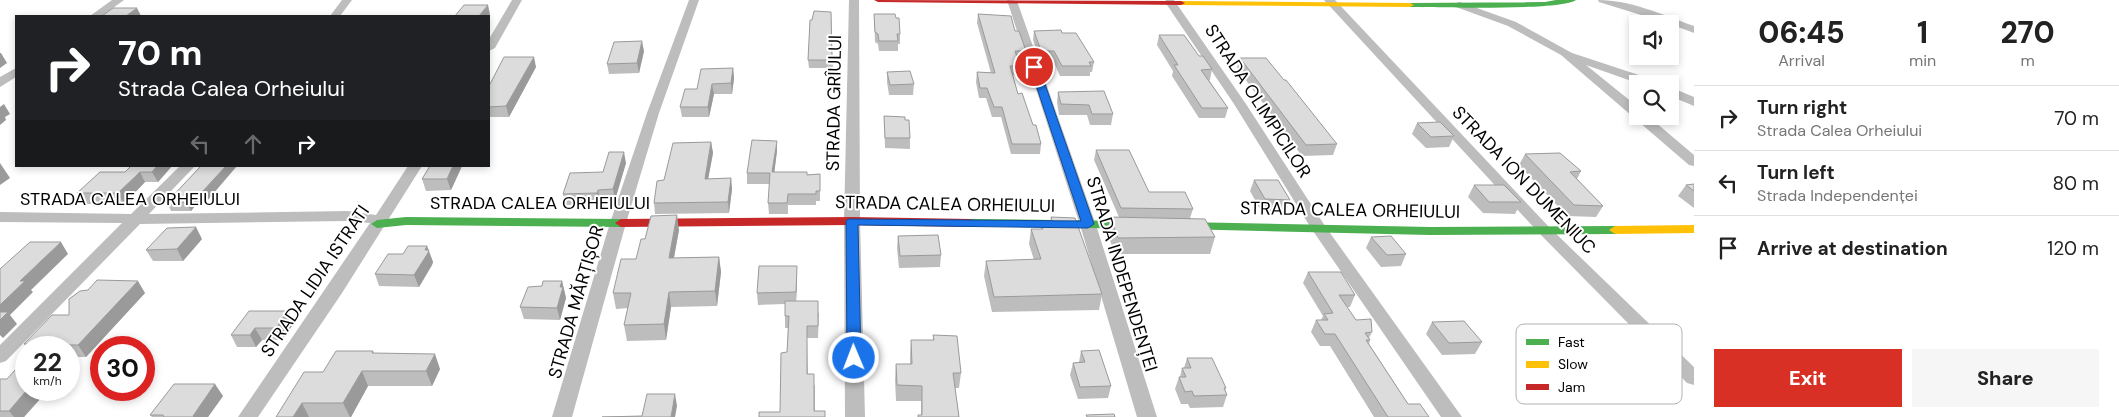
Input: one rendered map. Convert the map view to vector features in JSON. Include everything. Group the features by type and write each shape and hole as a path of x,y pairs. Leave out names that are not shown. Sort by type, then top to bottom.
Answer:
{"street":[{"path":"96,15 119,0"},
{"path":"335,15 347,0"},
{"path":"490,46 517,0"},
{"name":"STRADA MĂRȚIȘOR","path":"562,417 618,222 653,113 694,0"},
{"name":"STRADA GRÎULUI","path":"854,0 852,221 855,417"},
{"path":"878,0 1330,1 1460,5 1544,4 1572,0"},
{"path":"1603,0 1645,12 1694,30"},
{"name":"STRADA INDEPENDENȚEI","path":"1012,1 1088,224 1147,417"},
{"name":"STRADA ION DUMENIUC","path":"1330,1 1544,230 1639,324"},
{"name":"STRADA OLIMPICILOR","path":"1170,2 1240,104 1319,228 1452,417"},
{"path":"1460,5 1512,24 1565,53 1629,76"},
{"path":"1565,53 1629,107"},
{"path":"0,83 15,73"},
{"path":"1679,95 1694,102"},
{"path":"1651,125 1694,162"},
{"path":"0,356 187,167"},
{"name":"STRADA LIDIA ISTRATI","path":"248,417 336,289 414,167"},
{"name":"STRADA CALEA ORHEIULUI","path":"0,217 135,219 346,216 365,217 378,222 852,221 1146,226"},
{"name":"STRADA CALEA ORHEIULUI","path":"1175,226 1544,230 1694,229"},
{"name":"STRADA ION DUMENIUC","path":"1682,366 1694,378"}],"building":[{"path":"464,5 488,5 480,15 456,15"},
{"path":"113,8 137,8 127,15 103,15"},
{"path":"814,11 831,12 832,60 808,60 810,20 812,20"},
{"path":"874,14 895,14 896,18 899,18 900,34 897,34 898,41 879,41 878,34 875,32"},
{"path":"978,14 1011,16 1015,31 1019,31 1026,51 1015,51 1020,66 1010,66 1018,94 1022,93 1033,125 1036,125 1041,144 1012,144 1002,107 994,107 987,88 980,88 977,72 995,73"},
{"path":"1061,30 1062,33 1076,33 1094,62 1089,62 1091,66 1062,66 1054,51 1041,51 1034,31"},
{"path":"1159,35 1184,35 1199,56 1203,56 1212,69 1201,70 1228,108 1202,108 1174,65 1178,65"},
{"path":"642,41 637,63 607,64 614,42"},
{"path":"504,57 534,57 506,106 490,107 490,84"},
{"path":"1240,58 1266,58 1337,144 1306,145"},
{"path":"733,68 731,83 712,84 708,107 680,107 685,89 697,89 701,69"},
{"path":"910,71 914,84 890,85 887,72"},
{"path":"1104,91 1113,114 1092,114 1089,105 1061,104 1058,92"},
{"path":"884,116 905,117 905,120 909,120 910,138 885,138"},
{"path":"1440,122 1454,136 1431,137 1417,123"},
{"path":"752,140 777,141 772,172 807,172 807,175 820,174 820,191 816,191 816,194 788,194 787,203 768,203 770,173 747,173"},
{"path":"711,142 705,179 731,178 728,202 654,203 657,181 664,180 673,143"},
{"path":"1096,150 1129,150 1149,192 1185,192 1193,209 1121,208"},
{"path":"609,152 624,152 613,189 598,190 597,193 563,194 570,173 603,172"},
{"path":"1560,153 1581,171 1570,172 1603,206 1574,205 1525,154"},
{"path":"130,167 156,167 152,172 140,172 118,193 77,193 100,172 125,172"},
{"path":"200,167 225,167 202,192 195,192 186,202 167,202"},
{"path":"429,167 453,167 447,179 422,179"},
{"path":"1254,180 1278,180 1290,200 1265,199"},
{"path":"1694,184 1694,191 1686,185"},
{"path":"1474,185 1504,185 1521,202 1489,202"},
{"path":"677,215 669,258 719,257 715,291 669,292 664,324 624,325 631,293 613,293 621,259 636,259 641,239 645,239 651,216"},
{"path":"1051,217 1075,218 1102,294 994,297 986,261 1041,259 1031,229 1043,229 1041,225 1053,225"},
{"path":"1110,217 1205,219 1215,237 1118,238"},
{"path":"196,227 177,249 146,250 167,228"},
{"path":"938,235 941,255 900,256 898,236"},
{"path":"1391,236 1406,254 1387,255 1371,237"},
{"path":"30,242 61,242 20,281 25,281 0,305 0,269"},
{"path":"408,246 427,246 425,250 429,250 414,275 375,274 388,254 403,254"},
{"path":"759,266 797,266 796,292 757,293"},
{"path":"1308,272 1341,272 1355,295 1339,295 1356,320 1371,319 1372,332 1365,333 1370,340 1366,340 1408,404 1420,404 1429,417 1388,417 1335,334 1325,334 1316,320 1328,320 1324,314 1333,313"},
{"path":"97,280 138,281 80,343 80,336 32,336 52,315 69,315 69,299 80,291 88,290"},
{"path":"543,281 562,281 560,287 563,287 557,308 520,307 528,287 542,286"},
{"path":"785,301 818,301 818,326 807,326 807,374 814,374 814,411 825,411 825,417 759,417 759,412 780,412 781,353 787,352 789,316 785,316"},
{"path":"249,311 288,311 276,328 255,328 250,335 231,335"},
{"path":"0,312 8,312 0,320"},
{"path":"1464,321 1482,342 1449,343 1432,322"},
{"path":"933,335 957,336 961,373 953,373 959,417 918,417 918,415 922,415 922,386 897,385 896,364 912,364 911,340 934,340"},
{"path":"1099,350 1111,386 1080,387 1073,363 1085,362 1081,351"},
{"path":"336,351 435,354 426,371 362,371 343,403 302,403 293,417 276,417 304,372 323,372"},
{"path":"1187,358 1212,358 1226,388 1224,388 1227,395 1194,396 1192,391 1185,392 1179,377 1186,377 1182,368 1191,368"},
{"path":"15,370 15,401 18,401 9,411 0,411 0,379 7,379"},
{"path":"174,384 215,384 194,417 150,415"},
{"path":"647,394 675,394 671,417 602,417 642,416"},
{"path":"1114,414 1115,417 1087,417 1086,415"}],"traffic: fast":[{"path":"1410,5 1545,4 1572,0"},
{"path":"377,224 406,221 621,223"},
{"path":"971,223 1134,225"},
{"path":"1183,226 1430,231 1615,230"}],"traffic: slow":[{"path":"1181,3 1410,5"},
{"path":"1615,230 1694,229"}],"traffic: jam":[{"path":"878,0 1181,3"},
{"path":"621,223 852,221 971,223"}],"route":[{"path":"854,358 852,221 1088,224 1034,67"}]}
